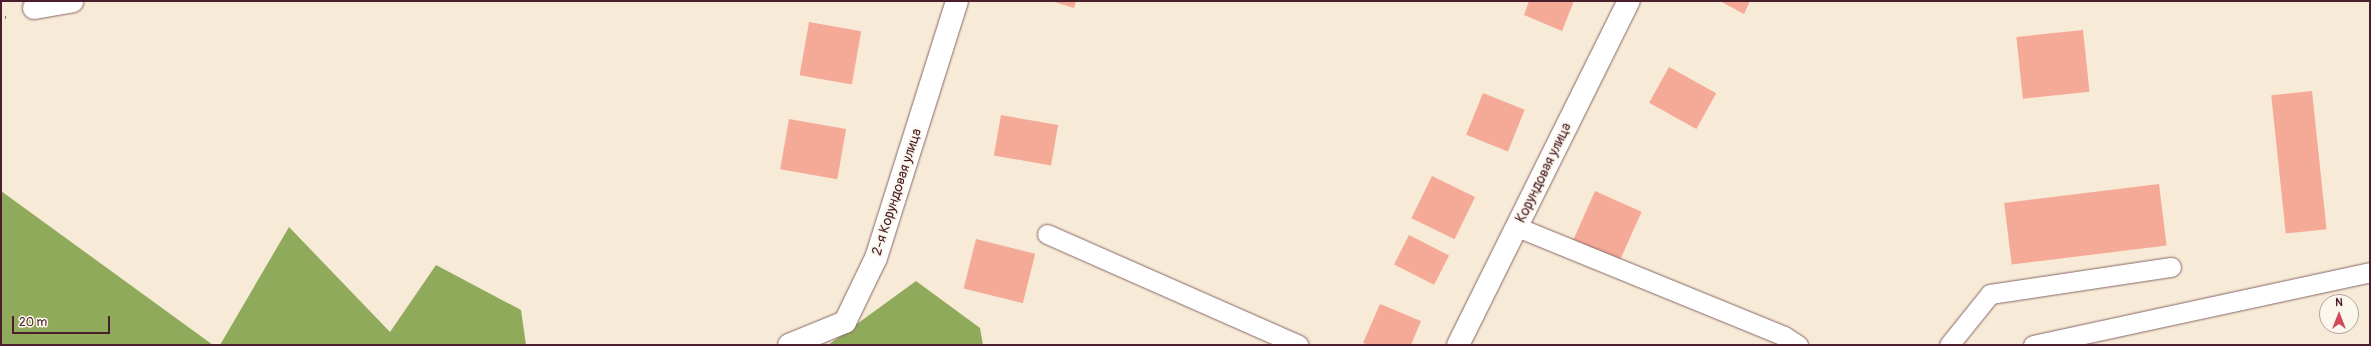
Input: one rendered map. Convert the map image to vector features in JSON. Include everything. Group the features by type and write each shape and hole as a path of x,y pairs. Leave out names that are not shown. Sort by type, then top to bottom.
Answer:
{"street":[{"path":"34,8 72,1"},
{"name":"2-я Корундовая улица","path":"789,345 845,322 876,258 957,1"},
{"name":"Корундовая улица","path":"1458,345 1629,1"}],"lane":[{"path":"1517,227 1784,336 1798,345"},
{"path":"1047,234 1299,345"},
{"path":"1949,345 1990,294 2171,267"},
{"path":"2033,345 2370,272"}],"green space":[{"path":"1,191 213,345 1,345"},
{"path":"289,227 390,332 436,265 521,310 526,345 220,345"},
{"path":"916,281 980,328 983,345 828,345"}],"building":[{"path":"1051,1 1076,1 1074,8"},
{"path":"1529,1 1574,1 1562,31 1524,15"},
{"path":"1720,1 1750,1 1744,14"},
{"path":"809,22 861,31 852,84 800,75"},
{"path":"2083,30 2089,92 2023,99 2016,37"},
{"path":"1669,67 1716,93 1696,129 1649,103"},
{"path":"2312,91 2327,229 2286,234 2271,95"},
{"path":"1483,93 1525,110 1508,152 1466,135"},
{"path":"1001,115 1058,125 1051,165 994,155"},
{"path":"789,119 846,129 837,179 780,169"},
{"path":"1432,176 1475,197 1455,239 1411,218"},
{"path":"2159,184 2167,246 2012,265 2004,203"},
{"path":"1595,191 1642,212 1620,260 1573,239"},
{"path":"1409,235 1449,255 1434,285 1394,264"},
{"path":"976,239 1035,254 1023,303 964,288"},
{"path":"1380,304 1421,321 1411,345 1369,345 1363,343"}]}
